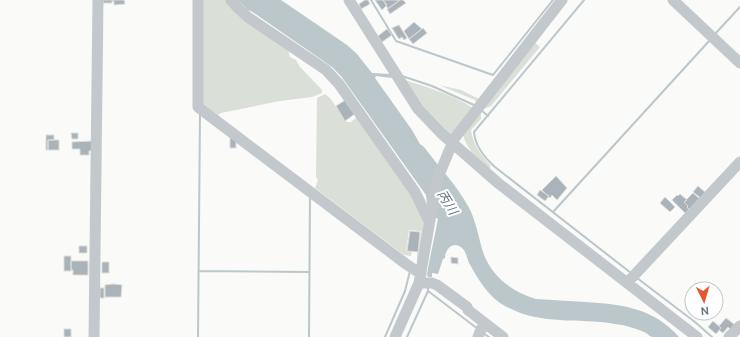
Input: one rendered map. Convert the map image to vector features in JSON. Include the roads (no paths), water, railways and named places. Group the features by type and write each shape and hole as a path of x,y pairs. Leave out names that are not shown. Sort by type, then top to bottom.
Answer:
{"street":[{"path":"94,337 98,0"},
{"path":"198,0 198,107 420,276 437,285 467,307 481,330 503,337"},
{"path":"231,0 250,18 321,67 340,84 415,192 430,218"},
{"path":"349,0 418,109 451,145 498,183 631,278 697,337"},
{"path":"395,337 420,276 437,180 451,145 461,128 562,0"},
{"path":"673,0 740,63"},
{"path":"631,278 740,162"},
{"path":"729,337 740,326"}],"water":[{"name":"丙川","path":"238,0 281,0 347,45 357,54 372,73 390,74 392,78 376,76 375,78 412,130 420,144 424,147 463,198 473,217 487,261 497,276 504,282 519,292 536,299 611,304 636,309 659,320 679,337 652,337 645,332 622,325 600,322 556,320 514,311 500,303 490,294 475,274 464,250 457,245 451,246 445,254 445,258 443,259 438,274 432,273 432,277 428,277 428,268 438,219 428,212 426,195 341,76 332,67 248,10"}],"waterway":[{"path":"371,0 396,41 493,75 553,0"},
{"path":"584,0 474,132 478,147 495,167 631,273"},
{"path":"715,34 740,7"},
{"path":"553,212 710,40"},
{"path":"402,76 432,86 474,105"},
{"path":"481,110 488,116"},
{"path":"198,337 200,113"},
{"path":"309,337 310,196"},
{"path":"199,271 309,272"},
{"path":"385,337 405,291 410,271"},
{"path":"637,278 695,322 712,337"},
{"path":"407,337 428,291 428,287"},
{"path":"428,291 478,329"},
{"path":"483,333 489,337"}]}
